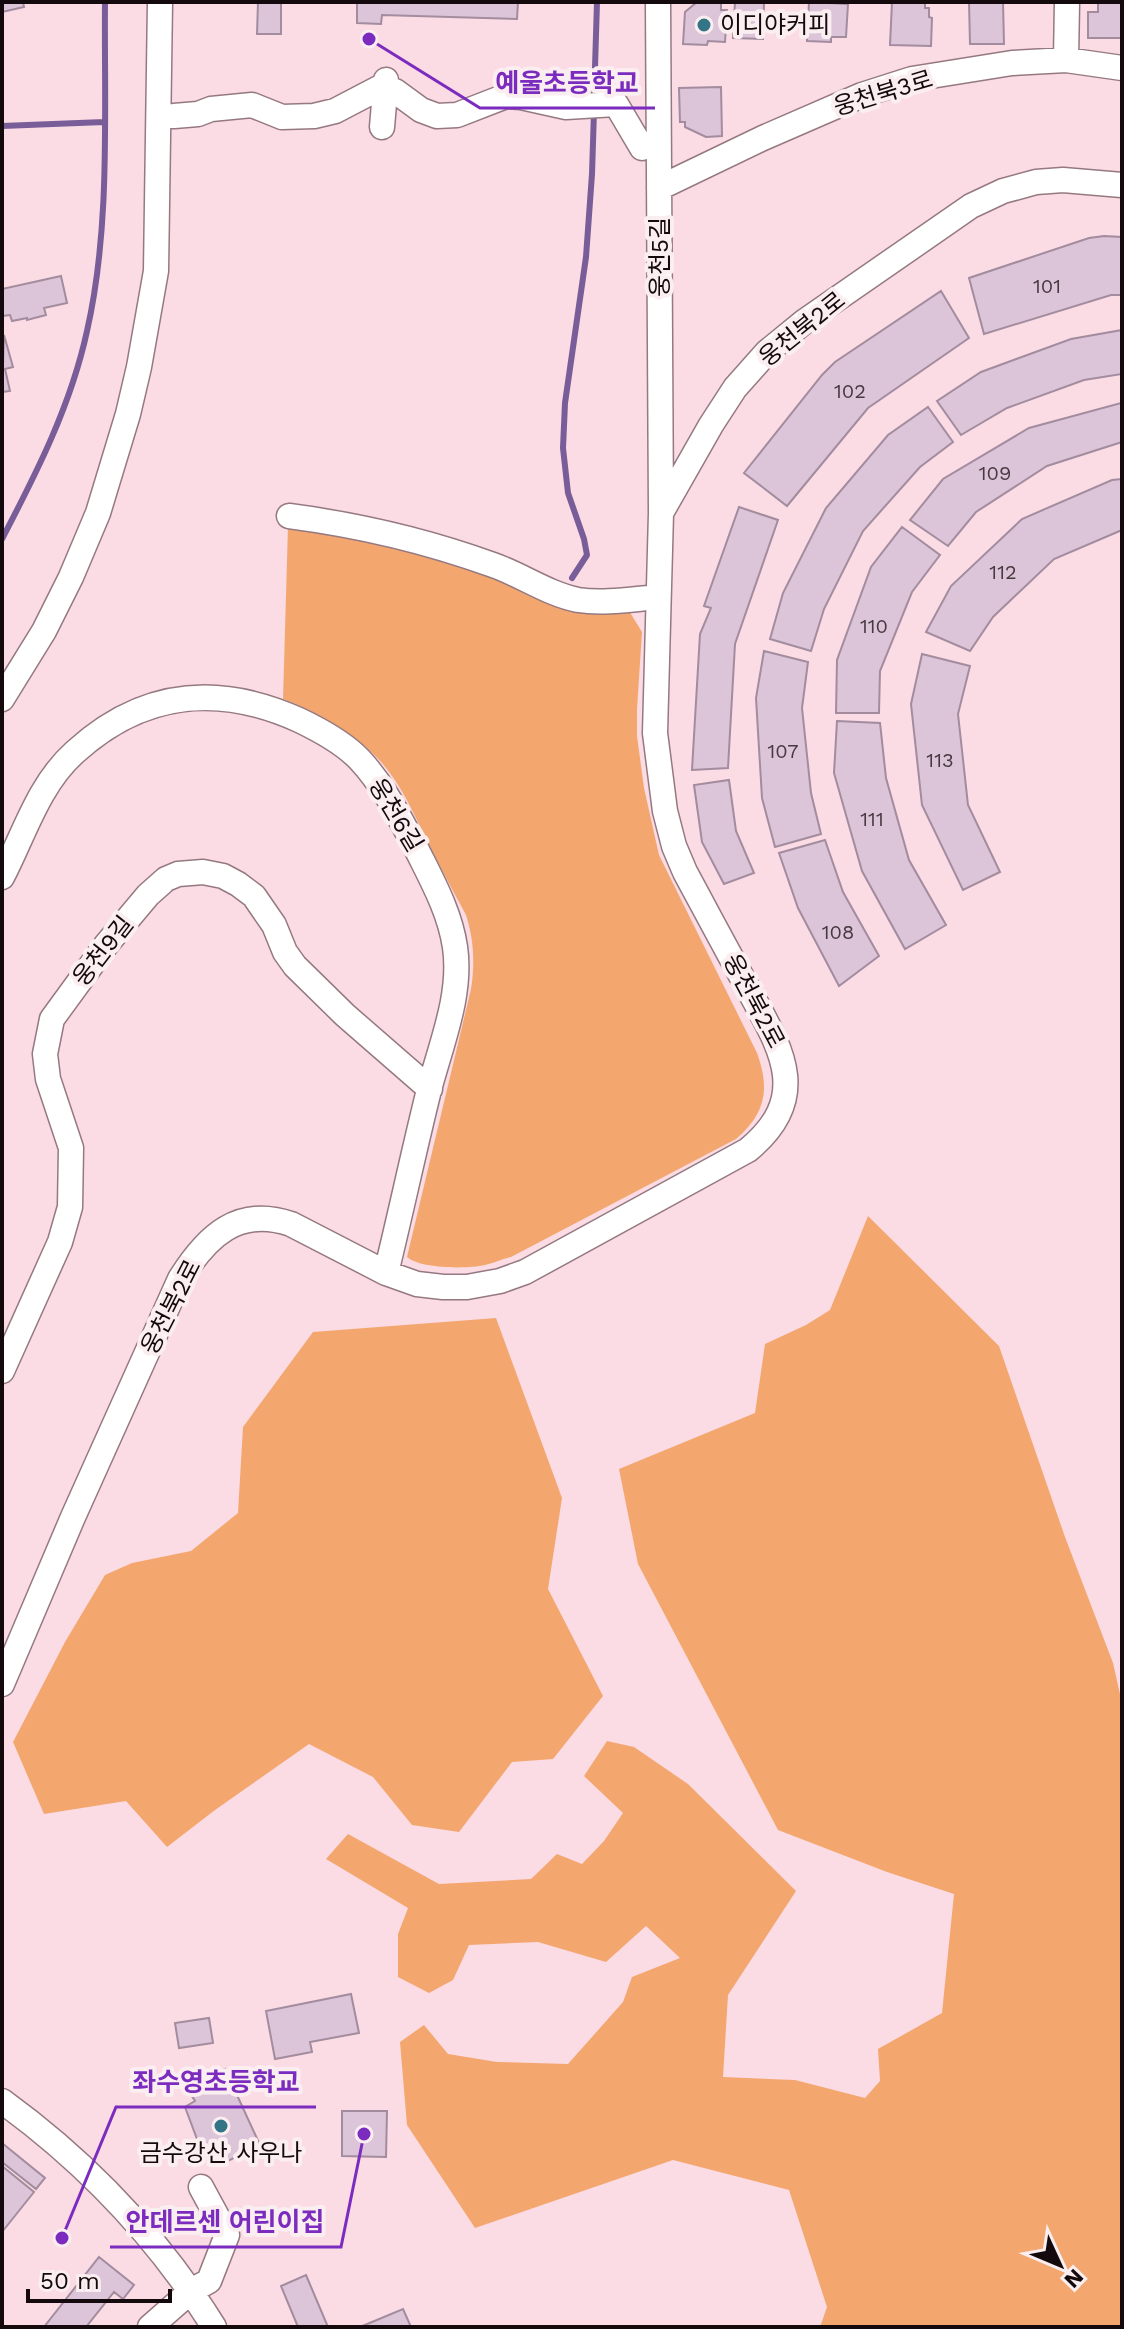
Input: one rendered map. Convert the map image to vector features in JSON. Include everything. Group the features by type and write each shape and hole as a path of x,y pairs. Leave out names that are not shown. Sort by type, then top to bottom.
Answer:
{"street":[{"path":"2,699 44,631 98,513 139,367 156,271 160,2"},
{"name":"웅천5길","path":"658,2 661,513"},
{"path":"1066,60 1067,2"},
{"name":"웅천북3로","path":"659,188 862,95 912,79 1012,63 1066,60 1122,68"},
{"path":"385,84 421,110 437,116 457,115 506,96 566,107 616,104 642,148"},
{"path":"174,116 252,105 282,117 314,116 335,111 385,84"},
{"path":"382,127 385,84"},
{"name":"웅천북2로","path":"2,1684 180,1279 204,1245 223,1230 245,1220 276,1219 386,1273 417,1284 467,1287 512,1277 748,1150 773,1127 783,1105 783,1055 685,872 665,811 655,733 661,513 735,388 767,352 805,321 971,206 1003,191 1036,182 1063,180 1122,185"},
{"path":"289,516 405,538 494,565 563,597 583,601 658,597"},
{"name":"웅천6길","path":"2,877 36,805 57,771 75,752 132,712 172,700 204,697 251,704 276,710 307,724 357,757 390,800 425,866 450,921 456,951 457,972 452,1005 386,1273"},
{"name":"웅천9길","path":"2,1371 60,1242 70,1207 71,1148 48,1079 45,1054 52,1019 106,945 148,895 166,879 178,874 203,872 223,876 254,896 274,925 285,952 295,966 345,1015 430,1089"},
{"path":"2,2101 72,2156 116,2200 191,2291 214,2327"},
{"path":"150,2327 191,2291 209,2281 227,2235 201,2187"}],"shaded area":[{"path":"288,526 368,537 626,606 642,632 637,736 644,788 659,855 761,1066 763,1100 754,1120 736,1139 511,1257 488,1264 444,1267 423,1264 407,1257 471,989 471,934 466,915 408,802 382,763 348,734 283,699"},
{"path":"868,1216 999,1346 1065,1537 1113,1663 1122,1703 1122,2327 820,2327 827,2307 789,2190 673,2160 475,2228 407,2125 400,2042 424,2025 448,2054 497,2062 568,2064 623,2002 632,1977 680,1958 646,1926 606,1962 538,1942 469,1945 453,1980 429,1993 398,1977 398,1934 408,1908 326,1859 348,1834 439,1884 531,1879 557,1854 582,1864 604,1841 623,1813 584,1776 607,1741 634,1747 688,1784 796,1891 728,1995 723,2077 795,2080 865,2098 880,2081 878,2049 942,2013 954,1894 778,1830 638,1564 619,1469 755,1413 765,1344 830,1310"},
{"path":"496,1318 562,1498 548,1589 603,1696 553,1759 512,1762 459,1832 412,1825 373,1777 309,1744 167,1847 126,1801 44,1814 13,1742 65,1642 105,1575 132,1563 191,1551 238,1513 243,1427 313,1332"}],"building":[{"path":"2,2 23,2 24,7 2,12"},
{"path":"258,2 281,2 281,34 257,34"},
{"path":"357,2 518,2 517,19 382,15 381,24 357,23"},
{"path":"697,2 721,2 721,10 727,10 725,42 683,44 685,12"},
{"path":"735,2 764,2 763,39 733,38"},
{"path":"809,2 848,4 846,37 831,37 831,42 807,41"},
{"path":"892,2 925,3 932,18 931,46 890,45"},
{"path":"969,2 1003,2 1004,44 970,44"},
{"path":"1098,2 1122,2 1122,38 1088,38 1088,12 1098,12"},
{"path":"721,87 722,136 706,137 685,127 685,122 680,122 679,88"},
{"path":"1122,237 1122,295 1111,295 984,334 969,278 1089,238"},
{"path":"61,276 67,303 44,308 46,315 27,320 12,321 10,315 2,316 2,289"},
{"path":"941,291 969,338 868,408 787,506 744,473 835,362"},
{"path":"1122,330 1122,374 1084,380 1007,408 961,435 937,401 981,372 1071,339"},
{"path":"4,335 13,367 5,369 10,391 2,392"},
{"path":"1121,403 1122,442 1047,466 976,512 948,546 910,520 943,479 1029,428"},
{"path":"928,407 953,442 920,467 863,531 824,609 811,651 770,639 783,593 826,508 888,435"},
{"path":"1122,479 1122,530 1054,559 993,617 970,651 926,632 951,586 1022,519 1112,480"},
{"path":"739,507 778,520 735,644 728,768 692,770 700,634 711,608 704,606"},
{"path":"902,527 940,555 912,592 880,671 879,713 836,713 837,660 871,567"},
{"path":"764,651 808,662 802,708 811,793 821,834 775,847 762,798 756,698"},
{"path":"922,654 970,666 958,714 968,805 1000,872 963,890 922,805 911,704"},
{"path":"837,721 880,723 886,778 909,860 946,925 905,949 862,871 834,773"},
{"path":"729,780 736,831 754,873 724,884 702,842 694,785"},
{"path":"825,840 843,892 879,956 839,986 798,908 779,853"},
{"path":"351,1994 359,2033 310,2042 312,2052 275,2059 266,2011"},
{"path":"209,2018 213,2043 179,2048 175,2023"},
{"name":"금수강산 사우나","path":"225,2069 260,2145 224,2163 203,2155 185,2107 195,2101 190,2093 202,2088 199,2081"},
{"path":"342,2111 387,2111 386,2157 342,2156"},
{"path":"2,2143 45,2178 36,2189 2,2162"},
{"path":"2,2166 34,2192 2,2232"},
{"path":"99,2257 134,2285 123,2299 114,2292 86,2327 44,2327"},
{"path":"306,2275 328,2327 298,2327 281,2286"},
{"path":"403,2309 411,2327 360,2327"}],"waterway":[{"path":"2,539 62,412 80,358 95,291 103,209 105,2"},
{"path":"594,100 597,2"},
{"path":"572,578 587,555 568,493 563,448 565,403 586,257 594,111"},
{"path":"2,126 104,122"}],"place":[{"name":"이디야커피","path":"704,25"},
{"name":"예울초등학교","path":"369,39"},
{"name":"금수강산 사우나","path":"221,2126"},
{"name":"안데르센 어린이집","path":"364,2134"},
{"name":"좌수영초등학교","path":"62,2238"}]}
